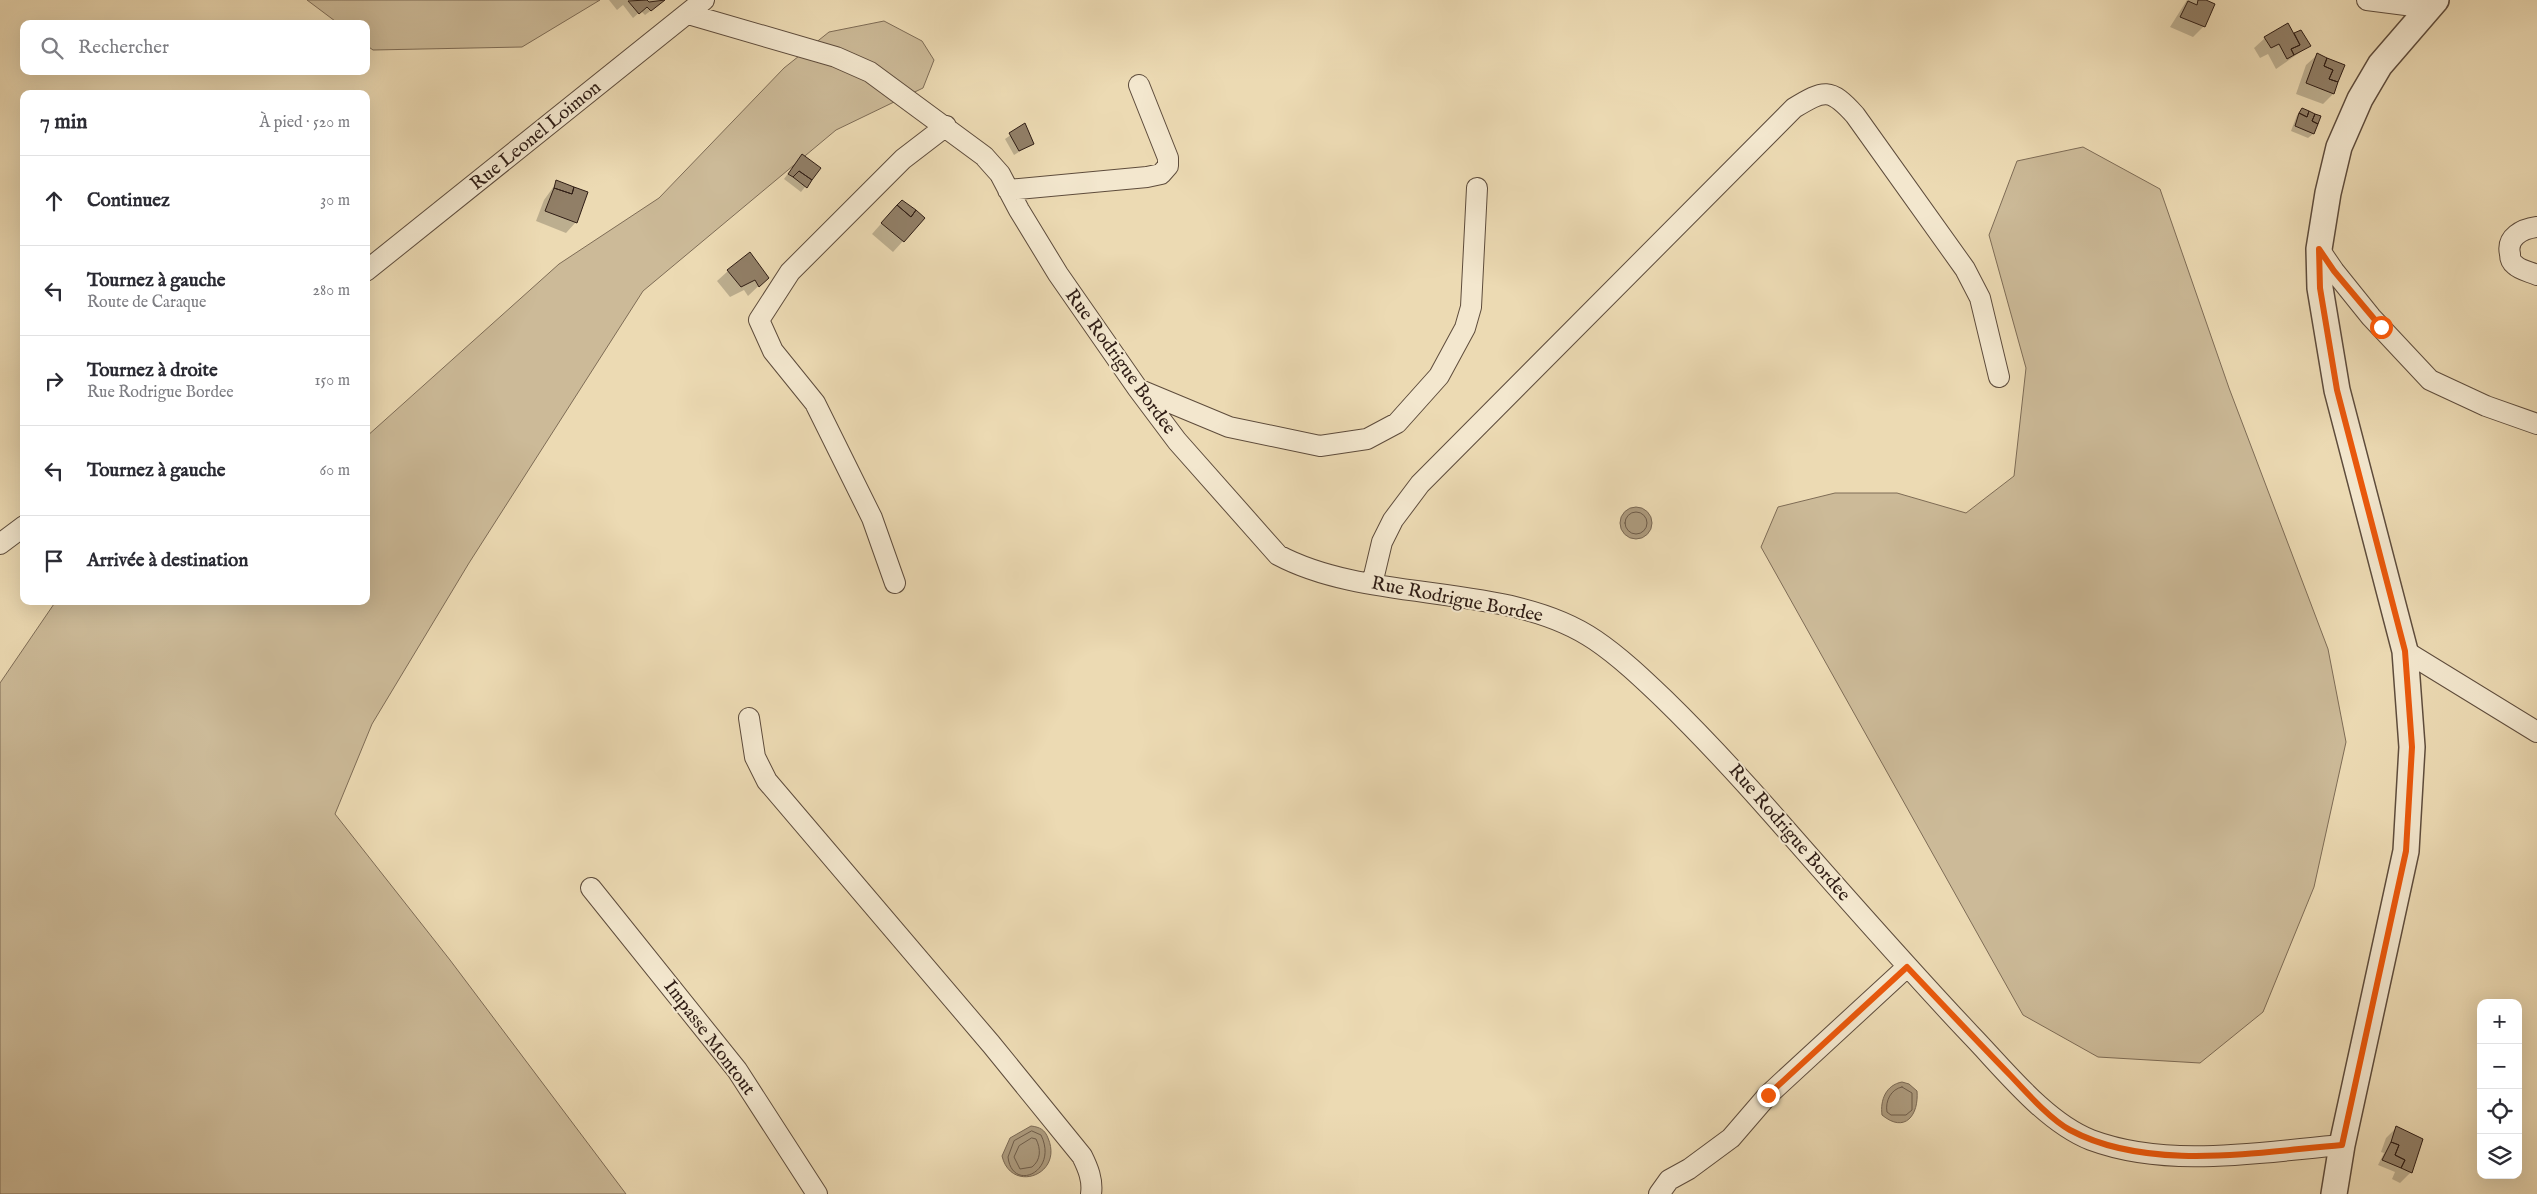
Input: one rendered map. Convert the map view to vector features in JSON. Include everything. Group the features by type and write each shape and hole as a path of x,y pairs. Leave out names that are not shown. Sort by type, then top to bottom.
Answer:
{"street":[{"name":"Rue Leonel Loimon","path":"370,268 704,0"},
{"path":"2368,0 2432,4"},
{"path":"2334,1194 2342,1145 2406,851 2412,747 2405,651 2337,390 2320,288 2319,249 2328,193 2339,147 2360,99 2380,65 2432,4"},
{"name":"Rue Rodrigue Bordee","path":"688,14 852,63 870,72 946,126 984,156 1000,174 1058,274 1138,389 1177,441 1278,555 1299,566 1372,584 1535,613 1591,637 1620,658 1715,748 1907,967 2033,1099 2068,1129 2093,1140 2165,1155 2215,1155 2342,1145"},
{"path":"1008,190 1108,182 1161,174 1168,166 1168,158 1139,85"},
{"path":"1372,584 1382,542 1393,520 1420,484 1794,108 1817,94 1829,94 1842,101 1855,115 1965,269 1980,298 1999,377"},
{"path":"894,582 872,518 815,403 772,351 759,320 790,272 903,159 946,126"},
{"path":"1138,389 1229,427 1320,446 1367,439 1397,423 1439,376 1465,328 1472,297 1477,188"},
{"path":"2537,227 2528,228 2513,236 2508,248 2511,261 2515,266 2537,275"},
{"path":"2319,249 2371,317 2430,380 2486,406 2537,424"},
{"path":"0,544 20,529"},
{"path":"2405,651 2537,732"},
{"path":"749,718 755,757 766,781 991,1044 1082,1156 1092,1186 1090,1194"},
{"name":"Impasse Montout","path":"591,888 737,1070 817,1194"},
{"path":"1659,1194 1669,1180 1689,1169 1731,1138 1768,1095 1907,967"}],"shaded area":[{"path":"307,0 600,0 522,47 373,50 370,48 370,20 334,20"},
{"path":"884,21 922,41 934,60 923,88 836,130 643,291 469,563 372,724 335,814 450,960 626,1194 0,1194 0,683 53,605 370,605 370,433 559,264 659,198 784,68 829,32"},
{"path":"2083,147 2160,189 2229,388 2328,649 2346,742 2314,887 2263,1012 2200,1063 2098,1057 2023,1015 1761,547 1778,507 1835,493 1897,493 1966,513 2014,476 2026,368 1989,235 2017,161"}],"water":[{"path":"1636,507 1642,508 1647,512 1651,517 1651,529 1647,534 1642,538 1636,539 1630,538 1625,534 1621,529 1620,523 1621,517 1625,512 1630,508"},
{"path":"1902,1082 1909,1084 1917,1091 1917,1100 1916,1108 1909,1119 1897,1123 1882,1115 1882,1104 1888,1090"},
{"path":"1031,1126 1044,1131 1051,1151 1049,1162 1043,1170 1025,1177 1015,1174 1007,1168 1002,1156 1010,1138"}],"building":[{"path":"647,0 649,2 665,0 651,11 647,7 639,14 628,1"},
{"path":"2198,0 2206,0 2215,4 2205,27 2180,17 2188,1 2197,5"},
{"path":"2288,23 2300,45 2291,49 2294,55 2287,59 2279,44 2271,48 2264,37"},
{"path":"2301,30 2311,46 2294,55 2291,49 2300,45 2294,33"},
{"path":"2317,53 2327,58 2324,66 2333,70 2329,79 2338,82 2334,94 2306,83"},
{"path":"2327,58 2345,65 2338,82 2329,79 2333,70 2324,66"},
{"path":"2302,108 2309,111 2307,117 2299,113"},
{"path":"2309,111 2315,114 2312,121 2318,124 2314,134 2295,126 2299,113 2307,117"},
{"path":"2315,114 2321,116 2318,124 2312,121"},
{"path":"1025,123 1034,144 1019,151 1009,133"},
{"path":"802,154 821,168 812,180 799,171 793,177 788,174"},
{"path":"799,171 812,180 807,188 793,177"},
{"path":"556,180 574,187 572,194 554,188"},
{"path":"574,187 588,192 577,223 545,211 554,188 572,194"},
{"path":"902,200 916,210 911,217 897,205"},
{"path":"897,205 911,217 916,210 925,218 904,242 881,223"},
{"path":"750,252 769,278 759,287 755,280 741,287 727,270"},
{"path":"2396,1126 2423,1139 2412,1173 2401,1168 2405,1160 2395,1155 2399,1145 2391,1142"},
{"path":"2391,1142 2399,1145 2395,1155 2405,1160 2401,1168 2382,1160"}],"route":[{"path":"1768,1095 1907,967 2033,1099 2068,1129 2093,1140 2124,1148 2165,1155 2215,1155 2342,1145 2406,851 2411,800 2412,747 2405,651 2337,390 2320,288 2319,249 2334,271 2381,327"}]}
